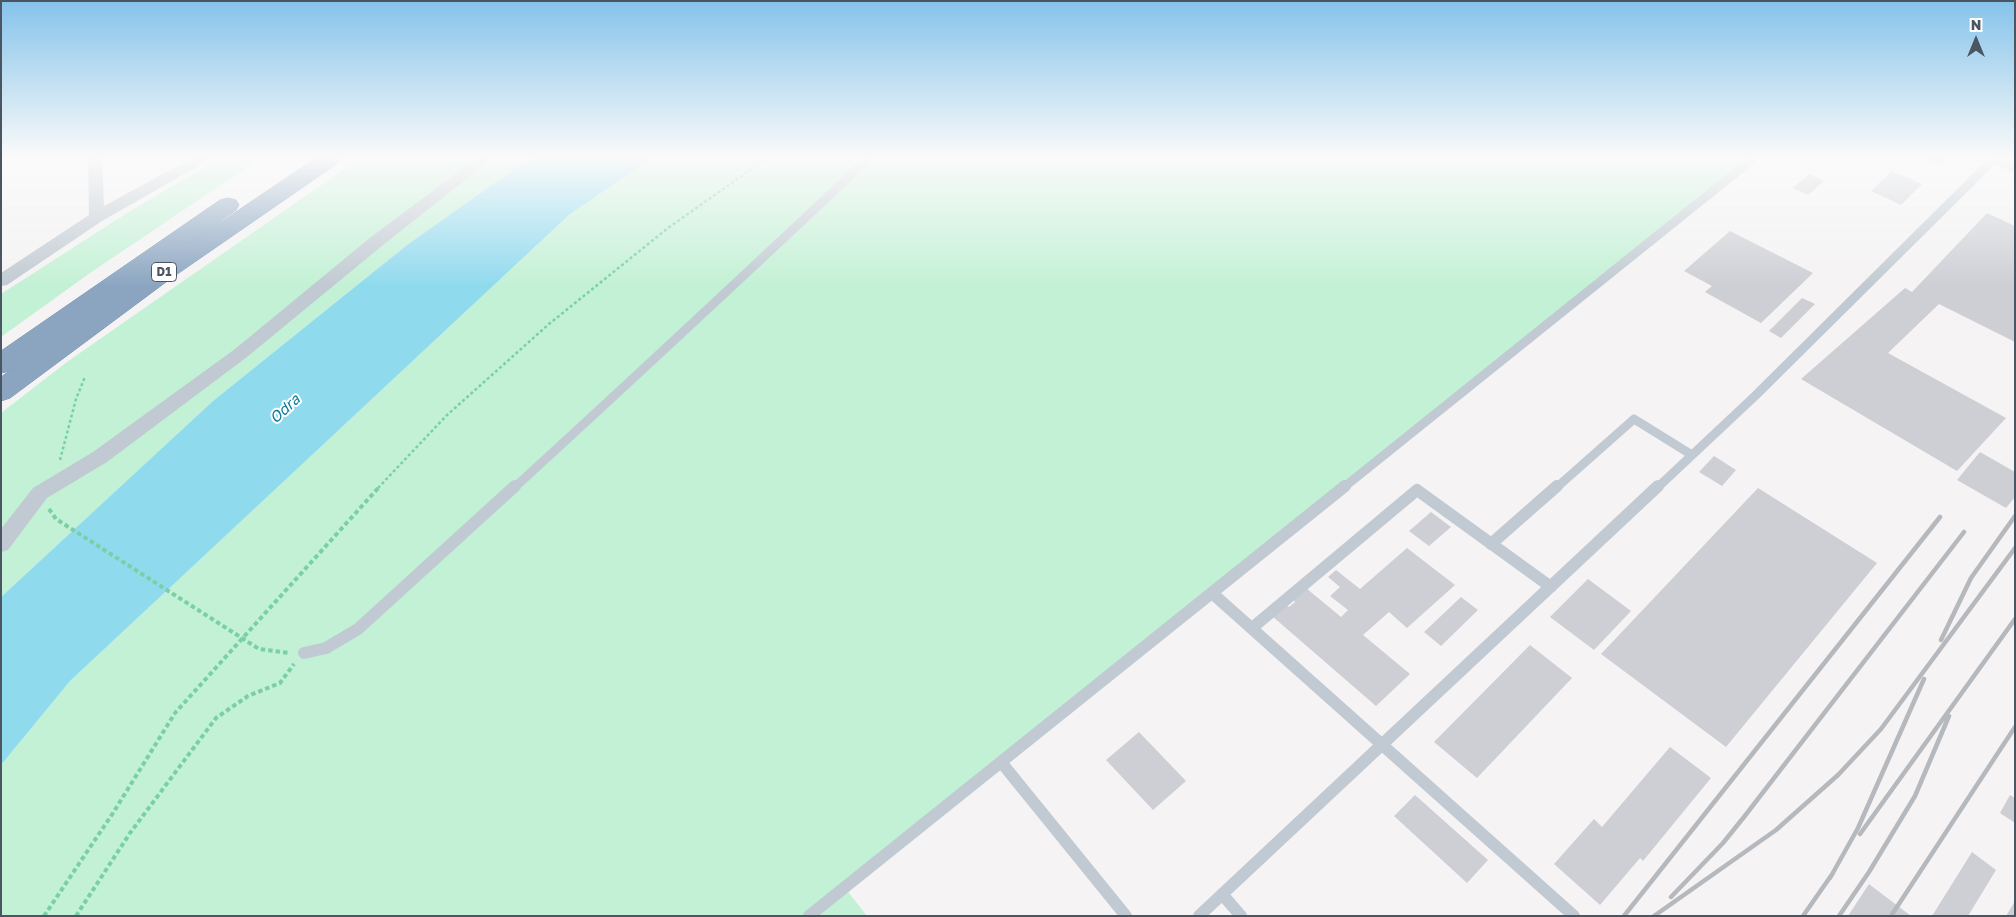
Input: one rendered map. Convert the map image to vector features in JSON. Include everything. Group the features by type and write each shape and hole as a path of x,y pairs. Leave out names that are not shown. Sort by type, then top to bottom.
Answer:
{"highway":[{"name":"D1","path":"1,364 134,269 234,201"},
{"name":"D1","path":"1,391 162,274 268,201"}],"street":[{"path":"97,201 97,218"},
{"path":"1,281 97,218 127,201"},
{"path":"1,544 47,489 100,457 233,359 377,241 430,201"}],"lane":[{"path":"304,652 318,652 358,629 678,337 712,303 823,201"},
{"path":"809,916 1701,201"},
{"path":"1199,916 1755,396 1952,201"},
{"path":"1491,544 1634,419 1692,455"},
{"path":"1252,628 1417,490 1552,587"},
{"path":"1212,593 1574,916"},
{"path":"1001,762 1126,916"},
{"path":"1222,894 1242,916"}],"path":[{"path":"44,916 113,813 176,713 359,508 446,416 556,318 668,228 706,201"},
{"path":"86,377 76,399 47,489 56,519 259,649 286,653 304,652"},
{"path":"76,916 130,833 216,718 248,696 280,683 304,652"}],"green space":[{"path":"148,201 197,201 90,273 1,337 1,294"},
{"path":"299,201 469,201 407,245 213,401 1,597 1,413 67,362"},
{"path":"590,201 1701,201 845,888 867,916 1,916 1,765 70,681 570,214"}],"water":[{"name":"Odra","path":"469,201 590,201 570,214 70,681 1,765 1,597 213,401 407,245"}],"building":[{"path":"1892,201 1905,201 1901,205"},
{"path":"1987,213 2015,226 2015,342 1939,304 1888,353 2006,418 1957,471 1801,379 1905,288 1912,292"},
{"path":"1730,231 1813,273 1761,323 1705,292 1712,286 1684,271"},
{"path":"1802,298 1815,304 1781,338 1769,331"},
{"path":"1980,452 2015,472 2015,497 2006,508 1957,480"},
{"path":"1714,456 1736,470 1722,486 1699,472"},
{"path":"1758,488 1877,563 1726,747 1601,654"},
{"path":"1431,512 1451,527 1429,546 1409,531"},
{"path":"1407,548 1455,585 1407,628 1389,612 1363,635 1410,674 1376,706 1272,616 1286,604 1289,607 1295,602 1293,599 1306,588 1341,617 1348,610 1330,596 1340,587 1328,577 1336,570 1360,589"},
{"path":"1588,579 1631,611 1594,650 1550,617"},
{"path":"1461,597 1478,610 1441,646 1424,632"},
{"path":"1530,645 1572,678 1477,778 1434,742"},
{"path":"1139,732 1186,781 1153,810 1106,760"},
{"path":"1670,747 1711,778 1643,861 1640,858 1600,905 1554,864 1594,819 1602,827"},
{"path":"1415,795 1488,860 1467,883 1394,816"},
{"path":"2010,795 2015,798 2015,823 2000,813"},
{"path":"1972,852 1996,870 1968,916 1932,916"},
{"path":"1869,884 1911,916 1848,916"},
{"path":"2015,901 2015,916 2006,916"}],"railway":[{"path":"1941,640 1971,578 2015,516"},
{"path":"1624,916 1940,517"},
{"path":"1671,897 1723,843 1744,817 1964,532"},
{"path":"1654,916 1776,830 1838,775 1881,729 2015,548"},
{"path":"1860,834 2015,619"},
{"path":"1832,874 1858,828 1924,679"},
{"path":"1839,916 1869,872 1915,796 1949,716"},
{"path":"1891,916 2015,727"},
{"path":"1803,916 1832,874"},
{"path":"1830,878 1832,874"}]}
